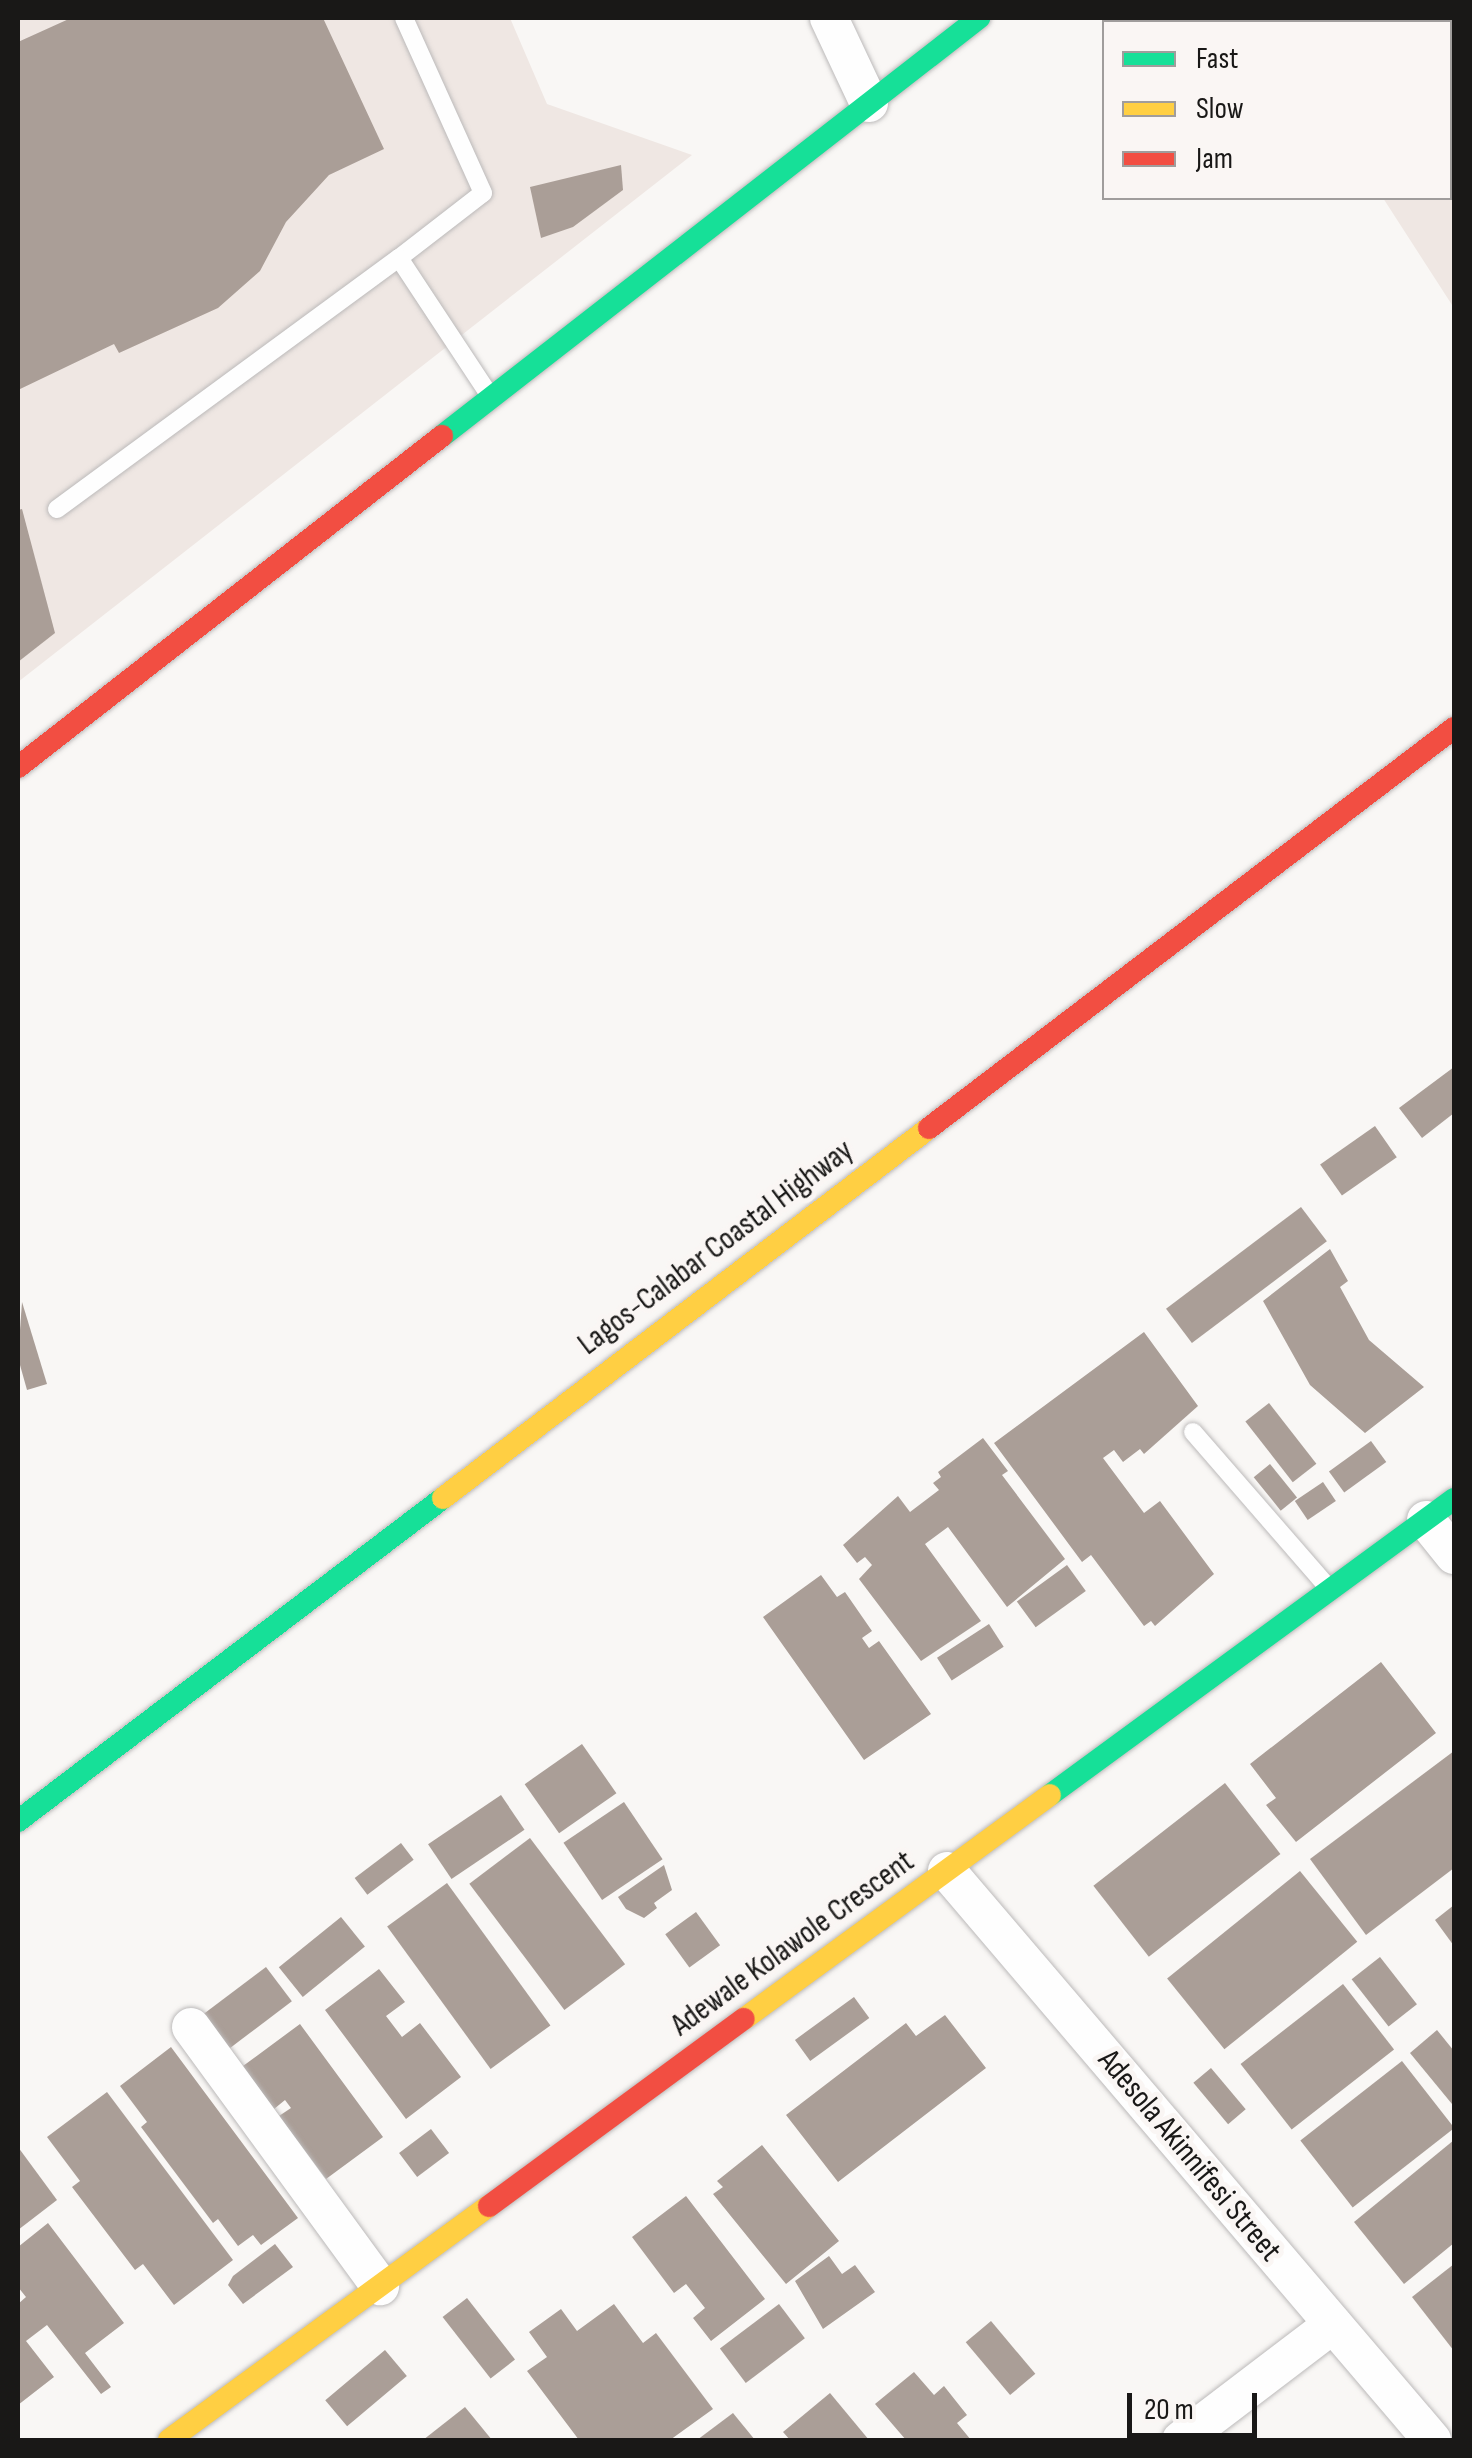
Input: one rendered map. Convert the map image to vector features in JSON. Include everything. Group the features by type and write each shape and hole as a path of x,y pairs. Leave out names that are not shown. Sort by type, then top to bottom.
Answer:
{"main road":[{"path":"18,768 488,394 979,18"},
{"name":"Lagos-Calabar Coastal Highway","path":"18,1821 1454,728"},
{"name":"Adewale Kolawole Crescent","path":"169,2440 1440,1510"}],"street":[{"path":"829,18 869,104"},
{"path":"1440,1510 1454,1555"},
{"name":"Adesola Akinnifesi Street","path":"947,1871 1432,2440"},
{"path":"191,2027 380,2286"},
{"path":"1180,2440 1333,2324"}],"lane":[{"path":"57,510 483,193 404,18"},
{"path":"399,258 488,394"},
{"path":"1193,1432 1331,1590"}],"shaded area":[{"path":"18,18 510,18 547,104 692,155 18,682"},
{"path":"1267,18 1454,18 1454,308 1384,200 1452,200 1452,20"}],"building":[{"path":"71,18 323,18 384,149 329,175 286,222 260,271 218,308 119,353 114,344 18,390 18,42"},
{"path":"621,165 623,190 573,227 541,238 530,187"},
{"path":"22,509 55,633 18,662 18,510"},
{"path":"1454,1067 1454,1113 1422,1138 1399,1108"},
{"path":"1375,1126 1397,1157 1342,1196 1320,1164"},
{"path":"1301,1207 1327,1241 1192,1343 1166,1309"},
{"path":"1330,1249 1348,1281 1340,1287 1369,1340 1424,1387 1365,1433 1310,1385 1263,1301"},
{"path":"22,1302 47,1384 27,1390 18,1358"},
{"path":"1144,1332 1198,1406 1144,1454 1140,1449 1123,1462 1114,1450 1103,1458 1144,1513 1160,1501 1214,1574 1155,1626 1151,1621 1144,1626 1091,1555 1082,1562 994,1443"},
{"path":"1269,1403 1316,1464 1293,1482 1245,1421"},
{"path":"983,1438 1008,1471 1002,1475 1065,1559 1007,1607 948,1527 925,1544 981,1621 921,1661 859,1579 872,1565 865,1557 857,1563 843,1545 898,1496 910,1512 939,1490 933,1483 941,1477 938,1472"},
{"path":"1371,1441 1386,1462 1344,1493 1329,1472"},
{"path":"1270,1464 1297,1497 1281,1511 1254,1477"},
{"path":"1323,1482 1336,1501 1308,1520 1295,1501"},
{"path":"1067,1565 1086,1591 1036,1627 1017,1601"},
{"path":"821,1575 837,1597 845,1592 872,1631 862,1638 869,1648 879,1641 931,1714 864,1760 763,1617"},
{"path":"989,1624 1004,1647 952,1680 937,1658"},
{"path":"1381,1662 1436,1733 1296,1842 1266,1805 1276,1798 1250,1764"},
{"path":"582,1744 616,1793 559,1833 525,1784"},
{"path":"1454,1751 1454,1868 1366,1935 1310,1859"},
{"path":"1225,1783 1280,1854 1149,1957 1093,1886"},
{"path":"501,1795 524,1830 452,1879 428,1844"},
{"path":"624,1802 663,1859 602,1900 563,1843"},
{"path":"530,1838 625,1964 564,2010 469,1884"},
{"path":"401,1843 414,1860 367,1895 355,1878"},
{"path":"664,1865 672,1890 654,1903 657,1908 644,1918 626,1909 618,1897"},
{"path":"1300,1871 1357,1942 1224,2049 1167,1979"},
{"path":"447,1883 550,2025 491,2069 387,1926"},
{"path":"1454,1905 1454,1946 1435,1920"},
{"path":"696,1912 720,1945 689,1968 665,1934"},
{"path":"341,1917 365,1947 303,1997 279,1967"},
{"path":"1380,1957 1417,2004 1389,2026 1352,1979"},
{"path":"266,1967 292,2001 229,2049 203,2015"},
{"path":"379,1969 405,2002 386,2016 402,2037 420,2023 461,2077 406,2119 325,2010"},
{"path":"1343,1984 1394,2049 1292,2129 1241,2064"},
{"path":"854,1997 869,2018 810,2061 795,2040"},
{"path":"945,2015 986,2068 838,2182 786,2115 906,2023 916,2036"},
{"path":"300,2024 383,2137 326,2179 279,2116 291,2108 285,2100 274,2109 243,2066"},
{"path":"1437,2030 1454,2051 1452,2104 1410,2053"},
{"path":"171,2047 298,2218 261,2245 253,2235 238,2246 218,2219 213,2223 141,2127 147,2122 120,2086"},
{"path":"1402,2061 1454,2128 1353,2207 1300,2140"},
{"path":"1211,2068 1246,2109 1228,2124 1193,2083"},
{"path":"107,2092 233,2260 174,2305 143,2264 135,2270 72,2187 80,2181 47,2137"},
{"path":"431,2129 449,2153 417,2177 399,2153"},
{"path":"1454,2140 1454,2243 1404,2284 1354,2222"},
{"path":"762,2145 839,2241 786,2284 713,2194 723,2187 717,2181"},
{"path":"18,2147 57,2200 18,2230"},
{"path":"686,2196 765,2299 711,2341 693,2318 705,2308 686,2284 674,2293 632,2237"},
{"path":"48,2223 124,2323 85,2353 111,2387 101,2394 47,2325 26,2341 54,2377 18,2405 18,2304 26,2297 18,2287 18,2247"},
{"path":"275,2244 293,2267 243,2304 228,2285 233,2276"},
{"path":"829,2256 842,2274 855,2265 875,2292 823,2329 795,2281"},
{"path":"1454,2264 1454,2351 1412,2297"},
{"path":"467,2298 515,2359 491,2379 443,2317"},
{"path":"614,2304 643,2343 656,2333 713,2409 670,2440 579,2440 527,2371 547,2357 529,2332 561,2309 577,2331"},
{"path":"779,2304 805,2338 746,2383 720,2349"},
{"path":"991,2321 1035,2374 1010,2395 966,2342"},
{"path":"385,2350 407,2376 347,2426 325,2400"},
{"path":"914,2372 934,2395 944,2386 967,2415 957,2423 971,2440 906,2440 875,2404"},
{"path":"830,2393 869,2440 790,2440 783,2432"},
{"path":"465,2407 492,2440 423,2440"},
{"path":"733,2413 755,2440 697,2440"}],"traffic: fast":[{"path":"442,436 979,18"},
{"path":"18,1821 443,1498"},
{"path":"1050,1795 1454,1499"}],"traffic: slow":[{"path":"443,1498 929,1128"},
{"path":"744,2019 1050,1795"},
{"path":"169,2440 489,2206"}],"traffic: jam":[{"path":"18,767 442,436"},
{"path":"929,1128 1454,728"},
{"path":"489,2206 744,2019"}]}
